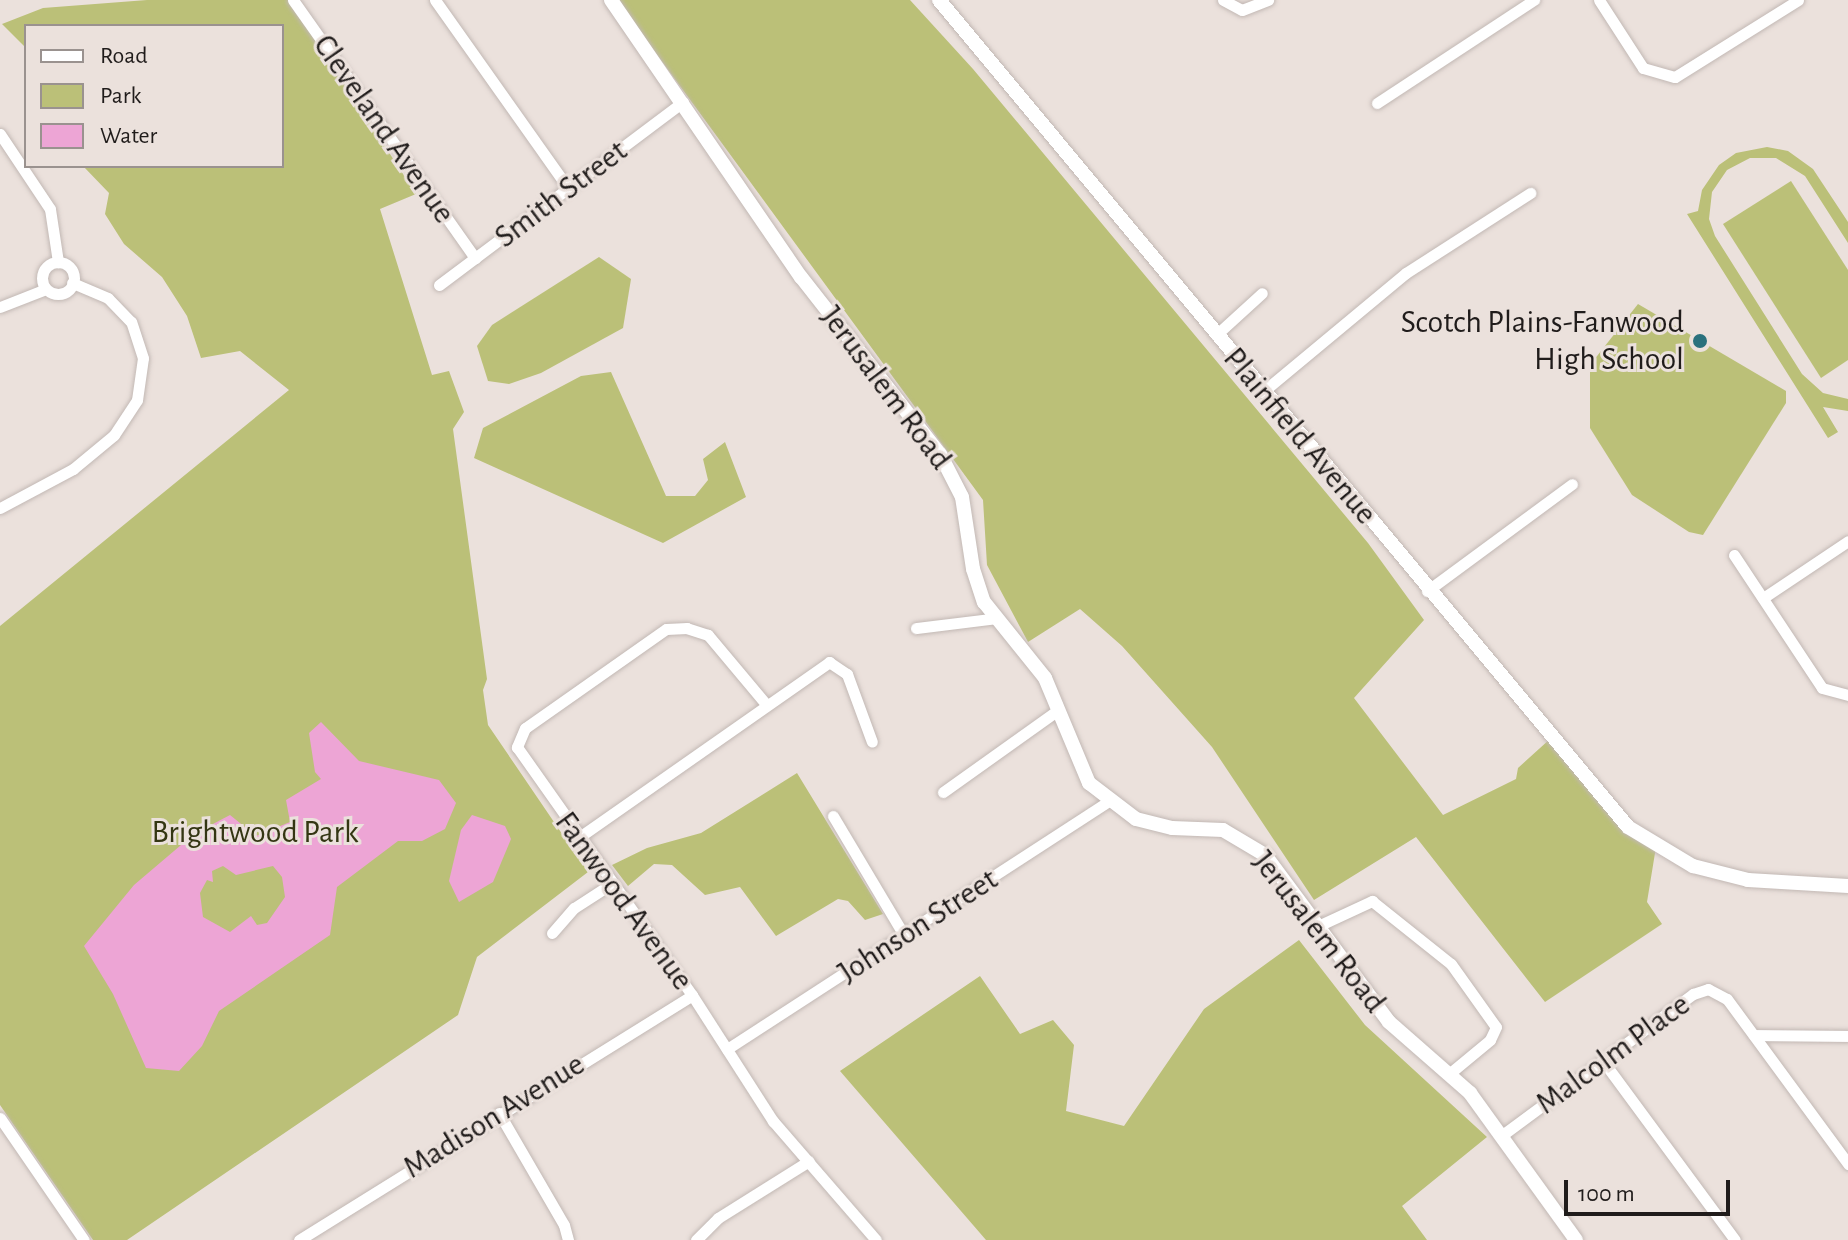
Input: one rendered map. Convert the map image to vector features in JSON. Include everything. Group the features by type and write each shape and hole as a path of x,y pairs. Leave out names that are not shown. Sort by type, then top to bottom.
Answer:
{"street":[{"name":"Cleveland Avenue","path":"293,0 475,258"},
{"path":"435,0 568,188"},
{"name":"Jerusalem Road","path":"611,0 801,277 940,454 962,497 978,588 997,618 1033,659 1058,710 1082,772 1108,802 1148,823 1213,828 1250,842 1272,862 1389,1022 1449,1074 1501,1136 1576,1240"},
{"name":"Plainfield Avenue","path":"939,0 1265,390 1427,591 1628,827 1674,858 1748,880 1848,886"},
{"path":"1223,0 1242,10 1268,0"},
{"path":"1377,103 1534,0"},
{"path":"1599,0 1643,68 1675,77 1798,0"},
{"name":"Smith Street","path":"439,285 683,102"},
{"path":"0,134 50,209 58,262"},
{"path":"1265,390 1406,273 1530,193"},
{"path":"58,262 70,269 72,283"},
{"path":"46,289 44,269 58,262"},
{"path":"0,307 46,289 61,293 72,283"},
{"path":"0,508 73,469 114,435 137,400 143,358 131,322 108,298 72,283"},
{"path":"1216,335 1262,293"},
{"path":"1427,591 1572,484"},
{"path":"1763,598 1848,541"},
{"path":"1734,555 1822,688 1848,695"},
{"path":"916,628 997,618"},
{"name":"Fanwood Avenue","path":"765,703 708,635 687,628 666,629 525,728 518,740 520,755 692,995 773,1121 876,1240"},
{"path":"578,838 822,664 836,663 847,674 872,742"},
{"path":"943,792 1058,710"},
{"name":"Johnson Street","path":"727,1049 1108,802"},
{"path":"833,816 904,935"},
{"path":"552,933 574,908 611,884"},
{"path":"1318,926 1372,901 1451,964 1496,1027 1490,1040 1449,1074"},
{"name":"Malcolm Place","path":"1501,1136 1701,990 1716,991 1727,999 1754,1035"},
{"name":"Madison Avenue","path":"299,1240 692,995"},
{"path":"1754,1035 1848,1036"},
{"path":"1754,1035 1848,1164"},
{"path":"1603,1061 1735,1240"},
{"path":"499,1113 564,1225 568,1240"},
{"path":"0,1118 84,1240"},
{"path":"696,1240 718,1218 809,1161"}],"green space":[{"name":"Brightwood Park","path":"147,0 290,0 416,194 380,209 432,375 449,371 464,412 453,429 487,679 483,690 488,725 588,872 477,957 458,1015 127,1240 93,1240 0,1105 0,626 289,390 240,351 201,358 187,316 162,277 124,244 105,214 109,193 85,168 284,168 284,24 24,24 24,46 2,24 43,8"},
{"path":"617,0 910,0 973,69 1368,543 1424,620 1354,698 1443,815 1516,779 1518,768 1550,739 1656,847 1647,902 1662,924 1545,1002 1416,837 1314,900 1212,747 1122,646 1080,609 1028,642 987,565 983,500"},
{"path":"1767,147 1788,151 1813,169 1848,222 1848,243 1805,176 1776,158 1750,158 1727,170 1712,192 1709,219 1715,236 1802,374 1823,393 1848,399 1848,411 1823,407 1838,432 1828,438 1687,214 1698,211 1702,190 1719,165 1736,153"},
{"path":"1791,181 1848,270 1848,360 1821,378 1723,224"},
{"path":"599,257 631,279 623,328 541,373 509,384 488,381 477,346 492,325"},
{"path":"1638,304 1786,391 1786,403 1703,535 1689,532 1632,495 1590,428 1590,365"},
{"path":"611,372 666,496 695,496 708,480 703,459 725,442 746,497 663,543 474,458 483,428 581,376"},
{"path":"797,773 883,914 865,920 848,901 838,899 776,936 740,887 705,895 672,865 654,864 628,886 612,865 647,848 701,833"},
{"path":"1299,940 1365,1025 1487,1137 1402,1206 1427,1240 986,1240 840,1071 980,976 1020,1034 1053,1020 1074,1045 1066,1111 1124,1126 1204,1009"}],"water":[{"path":"321,722 359,761 439,780 456,803 445,829 422,841 398,841 337,887 330,935 219,1011 202,1046 179,1071 146,1068 113,994 84,946 134,885 194,834 230,815 256,836 290,822 286,800 321,779 315,772 309,733","holes":["223,866 236,875 273,866 282,877 285,897 267,923 257,925 251,916 230,932 203,917 200,893 207,880 213,882 212,871"]},
{"path":"472,815 505,826 511,839 493,882 459,902 449,881 461,830"}],"place":[{"name":"Scotch Plains-Fanwood High School","path":"1700,341"}]}
